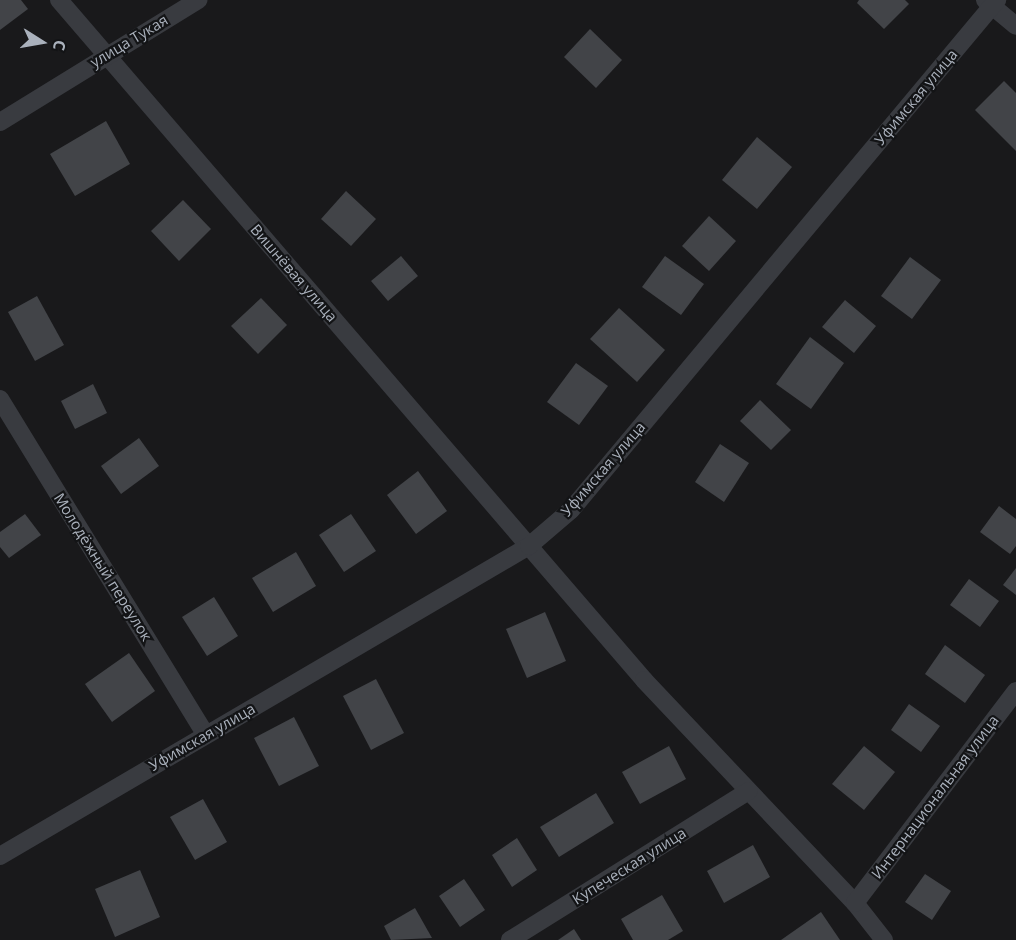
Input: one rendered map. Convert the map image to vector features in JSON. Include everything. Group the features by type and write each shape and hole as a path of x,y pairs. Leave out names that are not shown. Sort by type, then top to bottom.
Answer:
{"street":[{"name":"Вишнёвая улица","path":"59,0 644,680 855,903 884,940"},
{"name":"улица Тукая","path":"0,122 198,0"},
{"path":"991,2 1016,26"},
{"name":"Уфимская улица","path":"0,856 530,546 571,510 991,2"},
{"name":"Молодёжный переулок","path":"0,399 206,735"},
{"name":"Интернациональная улица","path":"855,903 1016,691"},
{"name":"Купеческая улица","path":"510,940 748,791"}],"building":[{"path":"0,0 21,0 28,9 0,30"},
{"path":"859,0 905,0 909,4 884,29 857,3"},
{"path":"590,29 622,60 596,88 564,57"},
{"path":"1004,81 1016,93 1016,151 975,110"},
{"path":"106,121 130,164 75,196 50,154"},
{"path":"757,137 792,167 757,209 722,180"},
{"path":"346,191 376,219 351,246 321,219"},
{"path":"183,200 211,229 179,261 151,231"},
{"path":"709,216 736,241 709,271 682,246"},
{"path":"401,256 418,276 388,301 371,281"},
{"path":"665,256 704,284 681,315 642,287"},
{"path":"910,257 941,280 912,319 881,296"},
{"path":"37,296 64,345 35,361 8,312"},
{"path":"261,298 287,325 258,354 231,326"},
{"path":"845,300 876,326 854,353 822,327"},
{"path":"619,308 665,350 637,382 590,339"},
{"path":"810,337 844,363 811,409 776,384"},
{"path":"576,363 608,386 579,425 547,402"},
{"path":"93,384 107,413 75,429 61,401"},
{"path":"760,400 791,430 771,450 740,421"},
{"path":"139,438 159,466 121,494 101,466"},
{"path":"720,444 749,463 724,502 695,482"},
{"path":"418,471 447,511 416,534 387,495"},
{"path":"999,506 1016,519 1016,546 1010,554 980,532"},
{"path":"25,514 41,535 9,558 0,547 0,532"},
{"path":"351,514 376,551 344,572 319,535"},
{"path":"296,552 316,586 273,612 252,578"},
{"path":"1016,568 1016,595 1003,585"},
{"path":"969,579 999,601 980,627 950,605"},
{"path":"214,597 238,636 207,656 182,617"},
{"path":"545,612 566,661 527,678 506,629"},
{"path":"945,645 985,675 965,703 925,674"},
{"path":"129,653 155,691 112,722 85,684"},
{"path":"376,679 404,733 371,750 343,696"},
{"path":"909,704 940,726 921,752 891,730"},
{"path":"294,717 319,766 279,786 254,738"},
{"path":"669,746 686,779 640,804 622,772"},
{"path":"864,746 895,772 864,810 832,784"},
{"path":"596,793 614,823 559,857 540,827"},
{"path":"203,799 227,842 195,860 170,817"},
{"path":"517,838 537,870 512,887 492,855"},
{"path":"753,845 770,877 724,903 707,871"},
{"path":"140,870 160,917 115,937 95,889"},
{"path":"925,874 951,891 932,920 905,902"},
{"path":"464,879 485,910 460,927 439,896"},
{"path":"662,895 683,931 668,940 633,940 621,919"},
{"path":"415,908 432,938 391,940 384,926"},
{"path":"821,912 840,940 781,940"},
{"path":"574,929 581,940 558,940"}]}
